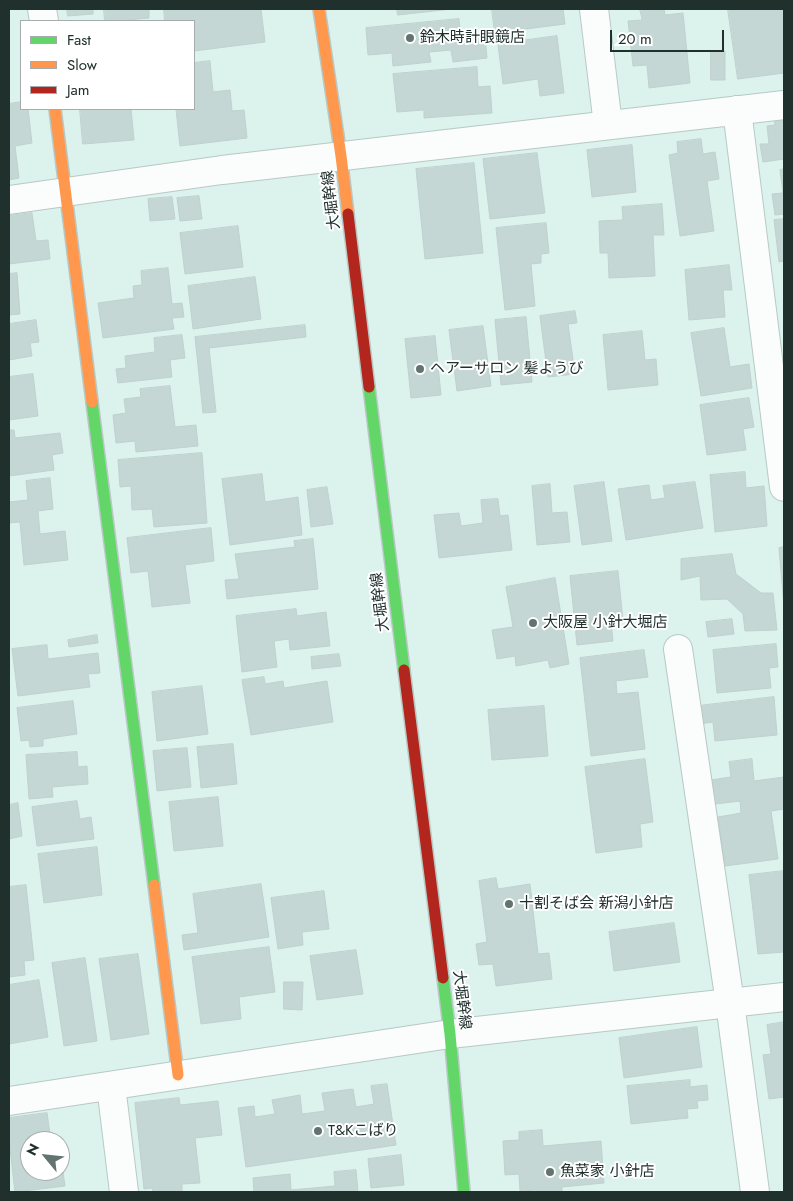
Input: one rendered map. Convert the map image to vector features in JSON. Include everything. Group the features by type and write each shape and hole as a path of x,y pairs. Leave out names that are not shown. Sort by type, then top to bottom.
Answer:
{"street":[{"name":"大堀幹線","path":"320,9 341,156 450,1034 464,1192"},
{"path":"594,9 608,125"},
{"path":"9,200 222,170 784,105"},
{"path":"55,110 178,1075"},
{"path":"737,110 784,487"},
{"path":"678,649 730,1003 755,1192"},
{"path":"9,1101 450,1034 784,997"},
{"path":"111,1086 124,1192"}],"building":[{"path":"67,9 93,9 93,14 68,16"},
{"path":"104,9 149,9 149,18 105,20"},
{"path":"164,9 261,9 265,42 195,51 195,20 165,20"},
{"path":"397,9 452,9 398,15"},
{"path":"492,9 563,9 565,24 495,33"},
{"path":"640,9 664,9 665,15 683,13 690,83 649,88 647,65 633,66 628,21 642,20"},
{"path":"728,9 784,9 784,73 738,79"},
{"path":"459,19 461,39 485,37 487,58 453,62 451,50 429,52 431,62 393,66 392,53 368,55 366,28"},
{"path":"557,36 564,93 540,96 538,79 503,84 498,44"},
{"path":"711,51 725,51 725,80 711,80"},
{"path":"210,61 213,92 230,90 232,111 244,110 247,138 180,146 176,110 195,110 195,63"},
{"path":"477,67 478,87 490,86 492,113 424,118 424,110 397,112 393,74"},
{"path":"20,102 20,110 28,110 32,143 15,146 19,178 9,180 9,104"},
{"path":"80,110 131,110 134,140 83,144"},
{"path":"784,115 784,159 763,162 760,144 769,144 767,126 775,125 774,116"},
{"path":"701,139 703,154 715,152 719,179 707,181 714,231 680,236 669,155 678,153 677,142"},
{"path":"632,145 636,192 592,197 587,150"},
{"path":"537,153 545,213 490,219 483,159"},
{"path":"474,163 483,253 425,259 416,169"},
{"path":"784,169 784,214 775,215 772,194 783,193 780,170"},
{"path":"199,196 202,219 180,221 177,198"},
{"path":"172,197 175,219 150,221 148,199"},
{"path":"662,204 664,235 653,235 655,276 609,278 608,253 600,253 599,221 623,220 622,207"},
{"path":"32,213 36,241 48,240 50,259 9,264 9,216"},
{"path":"784,219 784,261 779,262 774,220"},
{"path":"546,223 549,253 541,254 541,263 531,264 535,306 505,310 496,228"},
{"path":"238,226 243,267 185,274 180,233"},
{"path":"729,265 732,290 723,290 725,317 689,320 685,270"},
{"path":"168,268 172,304 182,303 184,317 172,318 174,329 103,338 98,303 134,298 133,286 142,285 141,271"},
{"path":"17,273 20,314 9,315 9,274"},
{"path":"255,277 261,319 193,329 188,286"},
{"path":"575,311 577,323 568,324 575,374 548,377 540,316"},
{"path":"526,317 532,382 501,385 495,320"},
{"path":"36,320 39,342 30,343 32,356 9,360 9,324"},
{"path":"305,325 306,337 209,348 216,412 203,413 195,337"},
{"path":"483,326 491,386 457,391 449,330"},
{"path":"724,328 730,367 749,364 752,388 701,396 691,333"},
{"path":"642,331 645,360 656,359 658,385 608,390 603,335"},
{"path":"182,335 185,358 170,360 172,377 118,383 116,369 126,368 125,356 155,352 154,338"},
{"path":"435,336 441,395 411,398 405,339"},
{"path":"33,374 38,416 9,420 9,377"},
{"path":"170,386 175,427 196,425 198,446 136,452 135,441 116,443 113,415 126,413 124,399 141,397 140,389"},
{"path":"749,398 754,427 743,429 746,450 707,455 700,405"},
{"path":"9,430 14,430 15,438 60,433 63,453 52,455 54,470 9,476"},
{"path":"202,453 207,523 154,527 152,509 132,510 131,486 120,487 118,460"},
{"path":"745,472 746,488 764,486 767,526 715,532 710,475"},
{"path":"262,474 265,502 298,497 302,535 230,545 222,479"},
{"path":"50,478 53,509 38,511 40,534 65,531 68,560 24,565 20,522 9,523 9,502 28,500 26,481"},
{"path":"604,482 612,541 582,545 574,486"},
{"path":"695,482 703,528 626,540 618,489 649,485 651,500 665,498 663,486"},
{"path":"550,484 552,513 567,512 570,542 537,545 532,486"},
{"path":"327,487 333,524 311,527 307,490"},
{"path":"498,499 500,516 508,515 512,550 439,558 434,515 459,513 461,526 483,523 481,500"},
{"path":"211,528 214,561 185,565 190,603 152,607 148,571 131,573 127,538"},
{"path":"313,539 318,589 227,599 225,580 239,579 235,554 295,547 294,541"},
{"path":"784,547 784,606 779,548"},
{"path":"732,554 736,574 761,593 773,593 777,630 745,631 743,614 727,599 701,600 700,576 681,580 681,559"},
{"path":"618,571 623,621 611,622 613,641 577,645 570,576"},
{"path":"555,578 569,664 550,668 548,660 516,666 515,656 497,659 492,630 513,627 506,587"},
{"path":"296,609 297,616 326,612 330,646 290,650 289,639 274,641 277,667 242,672 236,616"},
{"path":"732,619 734,634 708,637 706,622"},
{"path":"97,635 98,643 69,647 68,640"},
{"path":"776,644 778,667 769,668 771,688 717,693 713,650"},
{"path":"47,645 48,659 98,653 100,673 88,674 90,687 18,696 12,649"},
{"path":"644,650 648,677 616,681 617,694 638,692 645,749 591,756 580,658"},
{"path":"339,654 341,666 312,669 311,657"},
{"path":"264,677 265,684 283,681 284,688 327,681 333,722 251,735 242,680"},
{"path":"202,686 208,734 157,741 152,692"},
{"path":"774,697 777,735 715,741 713,722 699,724 698,706"},
{"path":"73,701 77,734 43,739 43,746 30,747 29,740 21,741 17,708"},
{"path":"544,706 548,756 492,760 488,710"},
{"path":"233,744 237,784 201,788 197,747"},
{"path":"187,748 191,787 157,791 153,751"},
{"path":"77,752 78,767 87,766 88,784 52,787 53,797 29,799 26,755"},
{"path":"645,759 653,822 640,824 642,847 596,853 585,767"},
{"path":"752,759 754,781 784,777 784,809 771,811 778,859 725,866 718,817 741,813 740,801 715,804 711,780 731,777 729,762"},
{"path":"218,797 223,846 174,851 169,802"},
{"path":"77,801 80,819 91,817 94,839 37,846 32,807"},
{"path":"18,803 22,836 9,839 9,805"},
{"path":"97,847 102,895 44,903 38,854"},
{"path":"784,871 784,952 758,954 749,875"},
{"path":"496,878 498,889 530,884 538,954 549,953 552,979 496,986 493,964 479,965 476,944 487,942 479,881"},
{"path":"261,884 269,937 184,950 182,935 198,933 193,894"},
{"path":"26,885 34,960 24,961 25,975 9,977 9,887"},
{"path":"324,891 329,929 302,932 303,945 278,949 271,898"},
{"path":"674,923 680,962 614,971 609,932"},
{"path":"269,947 275,992 239,997 241,1019 201,1024 192,957"},
{"path":"356,950 363,994 317,1000 310,956"},
{"path":"138,954 149,1034 111,1040 99,959"},
{"path":"85,958 97,1041 64,1046 52,963"},
{"path":"39,980 48,1037 9,1044 9,985"},
{"path":"284,982 303,982 302,1010 284,1009"},
{"path":"784,1022 784,1097 769,1099 763,1055 771,1054 767,1025"},
{"path":"697,1027 702,1067 624,1078 619,1038"},
{"path":"690,1080 690,1087 707,1085 708,1100 697,1101 698,1108 687,1109 688,1118 631,1124 627,1086"},
{"name":"T&Kこばり","path":"387,1084 396,1145 246,1167 238,1108 254,1106 255,1117 275,1114 272,1100 300,1095 302,1114 325,1111 322,1093 353,1089 356,1107 374,1104 371,1086"},
{"path":"179,1098 180,1105 218,1101 222,1135 195,1138 200,1183 182,1184 182,1192 153,1192 152,1188 144,1189 135,1103"},
{"path":"47,1113 50,1131 20,1131 20,1181 64,1181 65,1186 15,1192 9,1140 9,1118"},
{"path":"542,1130 543,1146 601,1141 604,1183 562,1187 562,1192 520,1191 519,1174 505,1175 503,1141 519,1140 519,1132"},
{"path":"401,1155 404,1185 371,1188 368,1159"},
{"path":"356,1170 358,1192 254,1192 253,1178 290,1174 291,1190 335,1186 334,1172"}],"traffic: fast":[{"path":"369,387 404,670"},
{"path":"92,402 154,885"},
{"path":"443,978 464,1192"}],"traffic: slow":[{"path":"319,9 348,214"},
{"path":"55,110 92,402"},
{"path":"154,885 178,1075"}],"traffic: jam":[{"path":"348,214 369,387"},
{"path":"404,670 443,978"}],"place":[{"name":"鈴木時計眼鏡店","path":"410,38"},
{"name":"ヘアーサロン 髪ようび","path":"420,369"},
{"name":"大阪屋 小針大堀店","path":"533,623"},
{"name":"十割そば会 新潟小針店","path":"509,904"},
{"name":"T&Kこばり","path":"318,1131"},
{"name":"魚菜家 小針店","path":"550,1172"}]}
